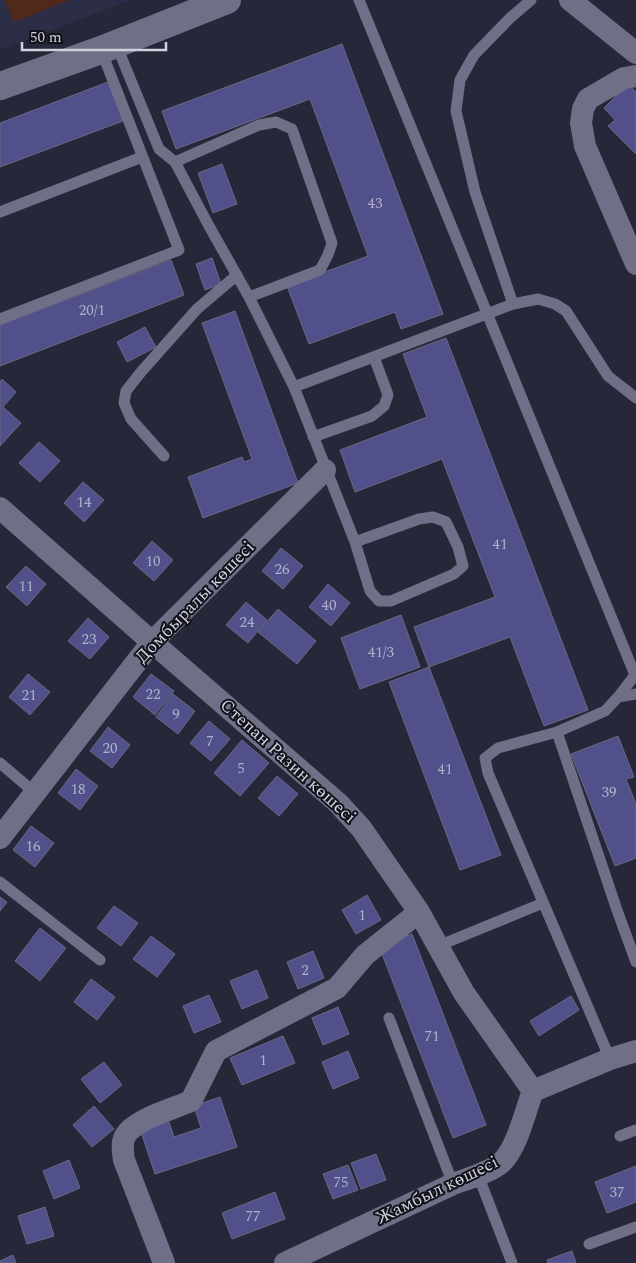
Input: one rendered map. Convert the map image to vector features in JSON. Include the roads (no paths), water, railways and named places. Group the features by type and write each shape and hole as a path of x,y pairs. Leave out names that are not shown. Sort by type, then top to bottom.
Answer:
{"street":[{"path":"0,86 108,47 226,0"},
{"path":"570,0 631,43"},
{"path":"636,76 624,78 588,99 582,109 581,123 585,146 636,264"},
{"name":"Домбыралы көшесі","path":"0,838 152,642 325,470"},
{"name":"Степан Разин көшесі","path":"0,508 338,803 361,828 419,912 464,992 533,1091"},
{"path":"164,1263 124,1160 122,1147 126,1136 138,1124 192,1101 216,1051 337,988 364,955 419,912"},
{"path":"533,1091 610,1059 636,1052"},
{"name":"Жамбыл көшесі","path":"285,1263 453,1184 478,1175 502,1162 510,1150 533,1091"}],"lane":[{"path":"359,0 635,675 605,711 557,732 498,748 485,758 488,773 610,1059"},
{"path":"513,304 475,192 456,111 460,80 474,55 530,0"},
{"path":"0,319 179,250 142,157 108,47"},
{"path":"108,47 159,149 175,162 249,297 294,388 355,542 370,591 379,600 391,601 454,574 463,566 458,546 446,522 433,518 418,518 355,542"},
{"path":"175,162 259,125 276,122 292,129 332,243 328,256 320,270 249,297"},
{"path":"0,212 142,157"},
{"path":"164,456 131,419 124,402 126,390 198,309 237,275"},
{"path":"294,388 513,304 538,299 555,304 566,311 608,376 636,398"},
{"path":"313,437 372,416 384,406 388,395 374,358"},
{"path":"618,697 636,694"},
{"path":"557,732 636,962"},
{"path":"0,763 34,792"},
{"path":"0,882 100,960"},
{"path":"438,946 544,903"},
{"path":"389,1018 453,1184"},
{"path":"620,1136 636,1130"},
{"path":"478,1175 512,1263"},
{"path":"589,1244 636,1227"}]}
